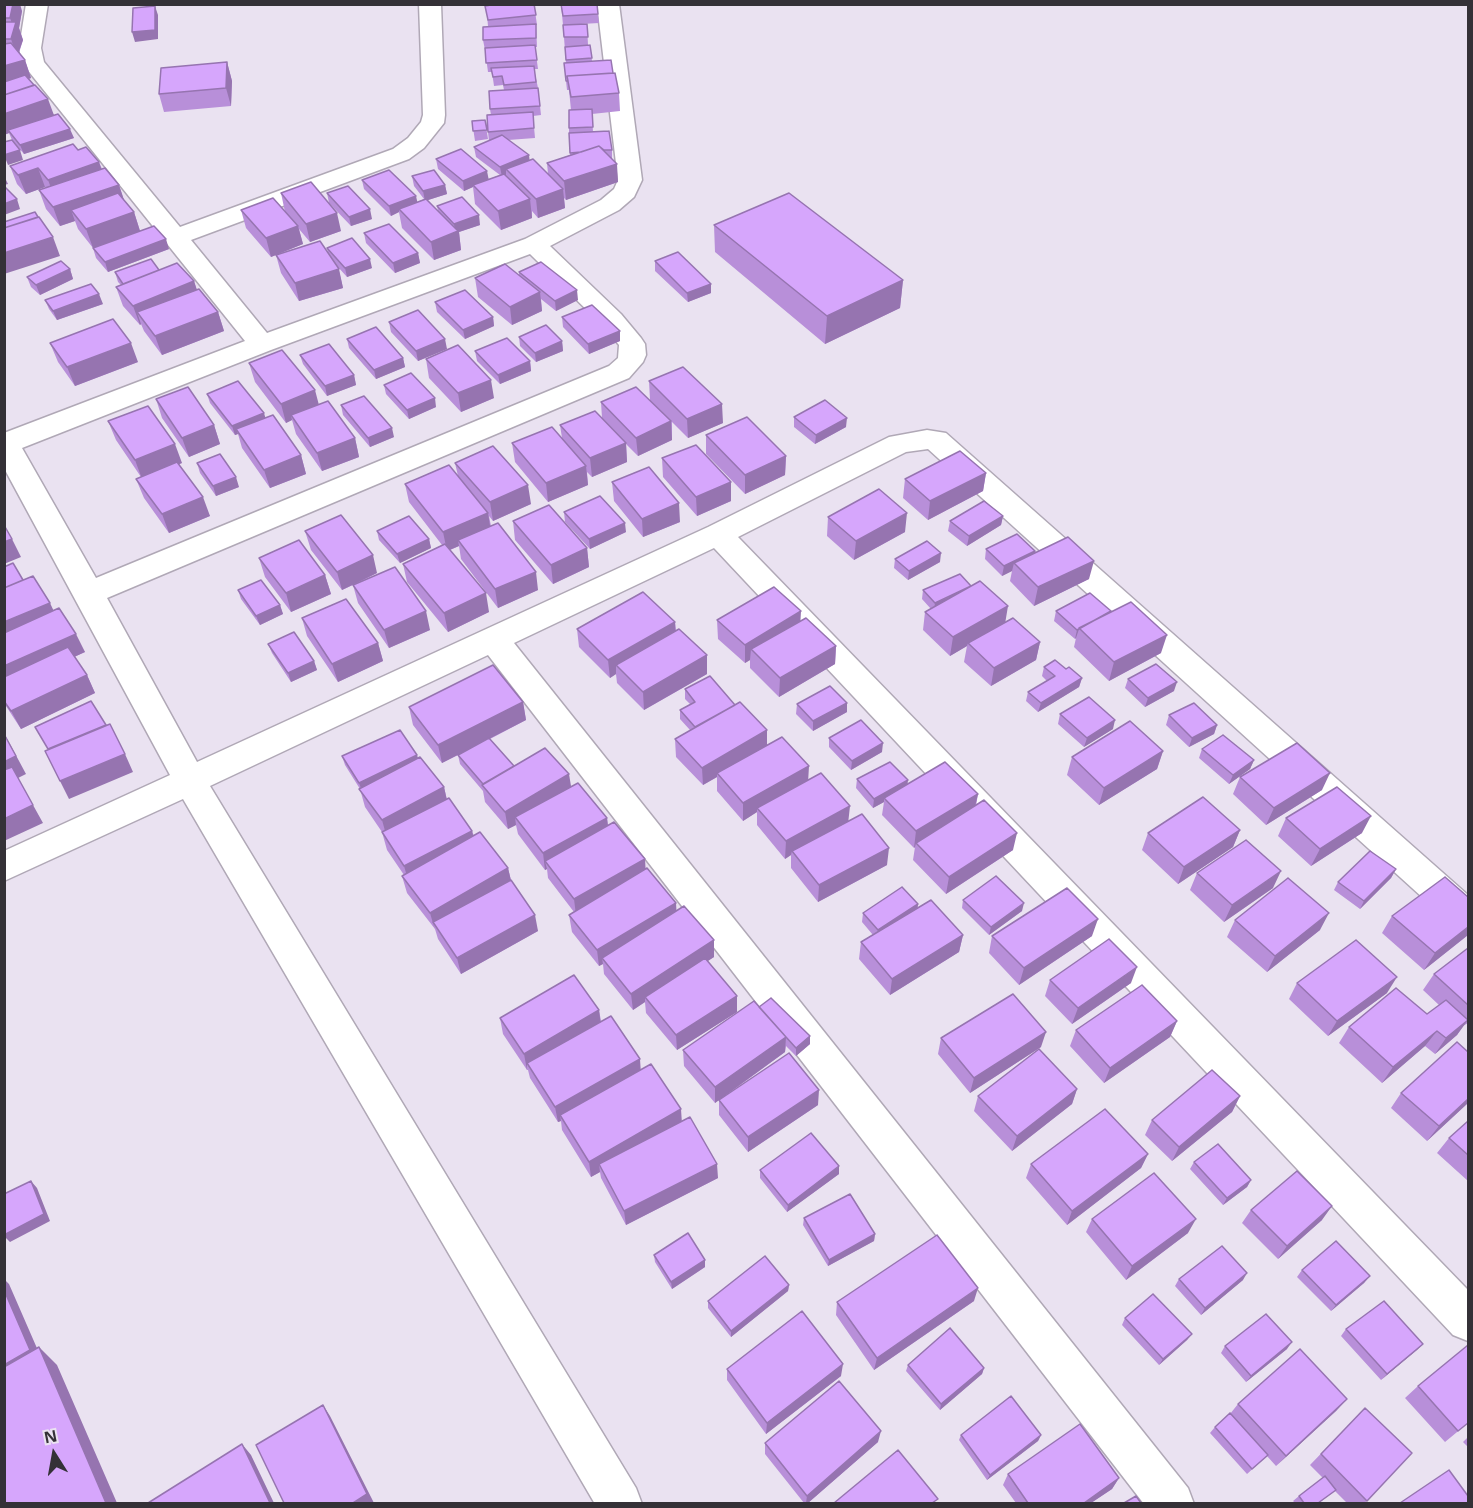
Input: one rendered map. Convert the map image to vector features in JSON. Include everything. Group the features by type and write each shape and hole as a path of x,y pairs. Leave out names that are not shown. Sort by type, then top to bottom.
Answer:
{"street":[{"path":"37,4 30,48 33,63 261,344"},
{"path":"176,237 401,154 416,143 432,123 434,115 430,4"},
{"path":"608,4 630,180 625,192 610,205 534,244 261,344 5,443 190,781 620,1503"},
{"path":"89,593 619,372 630,362 633,355 632,344 612,320 534,244"},
{"path":"4,867 718,534 899,444 918,439 936,440 1468,916"},
{"path":"718,534 1468,1320"},
{"path":"493,639 1172,1503"}],"building":[{"path":"4,4 13,4 10,18 4,18"},
{"path":"534,4 536,15 488,20 485,6"},
{"path":"561,4 597,4 598,14 563,16"},
{"path":"155,6 155,30 132,32 133,8"},
{"path":"4,22 16,22 11,39 4,39"},
{"path":"536,24 536,38 483,40 483,27"},
{"path":"587,24 588,37 564,37 563,25"},
{"path":"11,43 25,60 4,66 4,44"},
{"path":"535,45 537,60 486,63 485,48"},
{"path":"590,45 592,58 566,60 565,47"},
{"path":"611,60 613,73 567,76 568,81 566,81 564,63"},
{"path":"227,62 226,88 159,94 161,68"},
{"path":"534,66 536,82 504,85 502,76 493,77 491,68"},
{"path":"615,73 619,93 571,97 567,76"},
{"path":"25,75 34,85 4,95 4,82"},
{"path":"35,85 48,99 4,114 4,95"},
{"path":"538,88 540,106 490,109 489,91"},
{"path":"592,109 593,127 569,128 569,110"},
{"path":"533,112 534,128 488,132 487,115"},
{"path":"58,114 70,129 20,145 8,130"},
{"path":"485,120 487,130 473,131 472,121"},
{"path":"609,131 612,150 604,150 599,146 570,153 569,133"},
{"path":"502,135 529,155 500,167 474,147"},
{"path":"12,140 20,150 4,155 4,142"},
{"path":"73,144 78,150 86,147 99,162 48,180 38,168 18,175 10,166"},
{"path":"599,146 617,164 564,181 547,163"},
{"path":"461,149 487,171 463,181 436,159"},
{"path":"533,159 563,189 536,199 506,169"},
{"path":"105,168 119,185 53,207 39,190"},
{"path":"389,170 416,196 389,206 362,180"},
{"path":"434,170 445,185 423,191 412,176"},
{"path":"504,174 530,199 498,211 473,185"},
{"path":"311,182 337,213 306,224 281,193"},
{"path":"4,186 17,199 4,204"},
{"path":"348,186 370,209 349,217 327,193"},
{"path":"118,193 134,212 86,229 71,210"},
{"path":"789,193 903,280 827,316 714,225"},
{"path":"462,197 479,215 454,224 437,206"},
{"path":"273,198 298,226 266,238 241,210"},
{"path":"426,199 458,231 431,242 399,209"},
{"path":"35,212 38,217 4,228 4,222"},
{"path":"39,217 53,237 4,253 4,228"},
{"path":"389,224 418,253 393,263 364,233"},
{"path":"154,226 166,239 105,262 93,248"},
{"path":"352,238 370,259 345,268 327,248"},
{"path":"320,241 339,269 295,283 276,255"},
{"path":"678,252 711,284 687,293 655,261"},
{"path":"151,259 159,270 123,284 115,272"},
{"path":"61,261 70,269 36,285 27,277"},
{"path":"541,262 577,290 555,301 519,272"},
{"path":"177,263 194,281 133,306 116,287"},
{"path":"505,264 540,292 510,307 475,278"},
{"path":"91,284 99,294 53,311 45,300"},
{"path":"199,289 218,312 155,336 137,312"},
{"path":"465,290 493,317 463,330 435,302"},
{"path":"592,305 620,331 588,344 562,317"},
{"path":"418,310 445,339 416,351 389,322"},
{"path":"113,319 131,343 67,367 50,343"},
{"path":"546,325 562,341 535,353 519,337"},
{"path":"376,327 403,358 374,370 347,339"},
{"path":"507,338 530,361 498,375 475,351"},
{"path":"329,344 354,375 325,386 300,355"},
{"path":"458,345 491,380 458,393 426,359"},
{"path":"282,350 315,390 281,404 249,363"},
{"path":"683,367 722,404 687,419 649,381"},
{"path":"411,373 435,398 407,410 384,385"},
{"path":"238,381 264,413 232,426 207,394"},
{"path":"188,387 214,425 182,438 156,399"},
{"path":"636,387 671,421 636,438 601,402"},
{"path":"364,396 392,428 368,438 341,405"},
{"path":"825,400 847,418 816,435 794,417"},
{"path":"328,401 355,438 317,453 291,415"},
{"path":"148,406 175,444 135,460 108,421"},
{"path":"595,411 626,443 590,458 560,425"},
{"path":"273,415 301,455 264,470 236,429"},
{"path":"747,417 786,456 745,475 706,435"},
{"path":"552,427 586,466 546,483 512,443"},
{"path":"696,445 731,482 696,497 662,458"},
{"path":"493,446 528,485 490,502 455,463"},
{"path":"960,451 986,473 930,501 905,479"},
{"path":"220,454 236,477 213,486 197,463"},
{"path":"177,462 203,497 162,514 136,479"},
{"path":"449,465 488,513 443,532 405,484"},
{"path":"649,467 679,503 642,519 612,482"},
{"path":"879,489 907,513 856,541 828,517"},
{"path":"600,496 625,523 589,539 564,512"},
{"path":"984,501 1003,516 969,536 950,521"},
{"path":"549,505 587,548 551,565 513,521"},
{"path":"341,515 373,555 337,572 305,531"},
{"path":"409,516 429,539 397,554 377,531"},
{"path":"498,523 536,572 495,589 458,540"},
{"path":"4,525 12,539 4,542"},
{"path":"1017,534 1035,551 1004,566 986,549"},
{"path":"1068,537 1094,561 1038,587 1014,563"},
{"path":"299,540 325,575 286,593 259,558"},
{"path":"927,541 941,553 909,571 895,559"},
{"path":"445,544 486,593 444,613 403,564"},
{"path":"13,563 23,580 4,588 4,567"},
{"path":"395,567 426,611 384,630 353,585"},
{"path":"960,574 971,586 935,603 923,590"},
{"path":"33,576 50,603 4,622 4,588"},
{"path":"261,580 280,605 256,616 238,590"},
{"path":"980,581 1008,606 953,637 925,612"},
{"path":"774,587 801,611 745,645 717,620"},
{"path":"643,592 675,622 608,660 577,629"},
{"path":"1090,593 1111,611 1077,630 1056,611"},
{"path":"346,599 378,643 332,664 302,618"},
{"path":"1131,602 1167,635 1114,662 1079,628"},
{"path":"59,608 76,634 4,666 4,633"},
{"path":"806,618 836,646 780,678 751,649"},
{"path":"1013,618 1040,642 994,668 968,643"},
{"path":"679,629 707,655 643,692 616,665"},
{"path":"294,632 314,661 288,673 268,644"},
{"path":"68,647 87,675 11,711 4,701 4,677"},
{"path":"1055,660 1066,669 1069,667 1082,678 1041,703 1028,692 1055,676 1044,667"},
{"path":"1156,664 1177,682 1148,698 1128,679"},
{"path":"493,665 523,702 438,745 409,707"},
{"path":"710,676 735,705 695,727 680,710 695,702 685,689"},
{"path":"830,686 847,703 813,721 797,704"},
{"path":"1089,697 1115,720 1087,738 1060,714"},
{"path":"91,701 106,725 48,749 35,727"},
{"path":"740,702 767,730 702,768 675,739"},
{"path":"1194,703 1217,725 1192,738 1169,715"},
{"path":"861,720 883,743 852,761 829,738"},
{"path":"1130,721 1163,751 1104,788 1072,757"},
{"path":"110,724 125,754 60,781 45,751"},
{"path":"400,730 417,755 359,783 342,756"},
{"path":"4,734 16,756 4,762"},
{"path":"1223,735 1254,760 1233,775 1202,749"},
{"path":"782,737 809,766 743,803 717,773"},
{"path":"489,738 514,766 483,784 458,755"},
{"path":"1297,743 1330,773 1274,808 1240,777"},
{"path":"545,748 569,774 505,812 482,785"},
{"path":"420,757 444,787 382,820 359,789"},
{"path":"890,762 908,780 874,799 857,779"},
{"path":"945,762 978,794 916,831 884,798"},
{"path":"12,767 33,805 4,819 4,770"},
{"path":"821,773 850,806 786,841 757,808"},
{"path":"578,783 607,818 543,853 515,817"},
{"path":"1337,787 1371,816 1320,849 1286,818"},
{"path":"1203,797 1240,830 1184,867 1148,833"},
{"path":"449,798 472,831 404,866 382,832"},
{"path":"984,800 1017,833 949,877 916,843"},
{"path":"862,814 889,848 819,885 792,851"},
{"path":"614,822 645,859 574,899 545,861"},
{"path":"480,832 508,868 430,913 402,876"},
{"path":"1246,840 1281,871 1232,905 1197,873"},
{"path":"1370,851 1396,869 1364,901 1338,882"},
{"path":"647,868 676,903 597,950 569,915"},
{"path":"996,876 1024,903 991,927 963,900"},
{"path":"1445,877 1468,897 1468,927 1435,953 1392,916"},
{"path":"1288,878 1329,913 1275,956 1235,920"},
{"path":"511,880 535,915 457,958 433,922"},
{"path":"902,887 918,904 878,930 863,913"},
{"path":"1067,888 1098,919 1024,968 992,936"},
{"path":"931,900 963,935 892,979 861,942"},
{"path":"684,906 714,940 631,994 602,958"},
{"path":"1109,939 1137,967 1078,1008 1050,980"},
{"path":"1356,940 1397,977 1337,1021 1297,983"},
{"path":"1468,948 1468,1005 1434,974"},
{"path":"705,958 737,996 676,1035 645,997"},
{"path":"574,975 599,1010 524,1054 500,1018"},
{"path":"1142,985 1177,1021 1110,1068 1076,1030"},
{"path":"1396,988 1427,1014 1446,1000 1468,1020 1446,1038 1437,1031 1393,1067 1349,1027"},
{"path":"1013,994 1046,1032 974,1078 941,1038"},
{"path":"771,998 810,1036 796,1048 759,1007"},
{"path":"754,1001 786,1037 715,1087 683,1050"},
{"path":"611,1016 640,1059 555,1107 527,1063"},
{"path":"1457,1042 1468,1052 1468,1099 1439,1126 1401,1093"},
{"path":"1039,1049 1077,1089 1017,1136 978,1096"},
{"path":"789,1053 819,1090 748,1137 719,1100"},
{"path":"651,1064 681,1109 589,1162 560,1115"},
{"path":"1212,1070 1240,1096 1179,1147 1152,1120"},
{"path":"1105,1109 1148,1154 1072,1211 1031,1164"},
{"path":"690,1117 717,1164 624,1211 599,1164"},
{"path":"1468,1121 1468,1155 1449,1138"},
{"path":"811,1133 839,1166 788,1205 760,1170"},
{"path":"1218,1144 1251,1180 1227,1198 1194,1162"},
{"path":"1297,1171 1332,1206 1287,1246 1251,1210"},
{"path":"1154,1173 1196,1219 1132,1266 1092,1219"},
{"path":"31,1181 44,1214 4,1235 4,1194"},
{"path":"850,1194 875,1234 829,1260 804,1218"},
{"path":"688,1233 705,1260 671,1282 654,1255"},
{"path":"937,1235 978,1288 877,1358 837,1302"},
{"path":"1336,1241 1370,1276 1336,1305 1302,1270"},
{"path":"1222,1246 1247,1273 1205,1308 1179,1279"},
{"path":"765,1256 789,1285 731,1331 708,1301"},
{"path":"4,1290 30,1350 4,1365"},
{"path":"1153,1294 1192,1334 1163,1359 1125,1318"},
{"path":"1384,1301 1423,1344 1387,1374 1346,1329"},
{"path":"802,1311 843,1364 767,1423 727,1369"},
{"path":"1266,1314 1292,1342 1251,1376 1225,1346"},
{"path":"950,1328 984,1368 941,1404 908,1365"},
{"path":"1468,1345 1468,1423 1458,1431 1418,1386"},
{"path":"39,1347 106,1503 4,1503 4,1367"},
{"path":"1300,1349 1347,1399 1286,1456 1238,1404"},
{"path":"839,1381 881,1431 807,1496 765,1443"},
{"path":"1011,1396 1041,1435 990,1475 961,1435"},
{"path":"323,1405 367,1494 353,1503 284,1503 256,1445"},
{"path":"1365,1408 1412,1453 1367,1501 1321,1454"},
{"path":"1230,1413 1268,1455 1252,1469 1215,1427"},
{"path":"1080,1424 1119,1478 1084,1503 1028,1503 1008,1474"},
{"path":"242,1444 270,1503 148,1503"},
{"path":"898,1450 938,1499 932,1503 834,1503"},
{"path":"1449,1470 1468,1496 1468,1503 1400,1503"},
{"path":"1325,1476 1336,1490 1318,1503 1304,1503 1299,1496"},
{"path":"1136,1496 1141,1503 1124,1503"}]}
